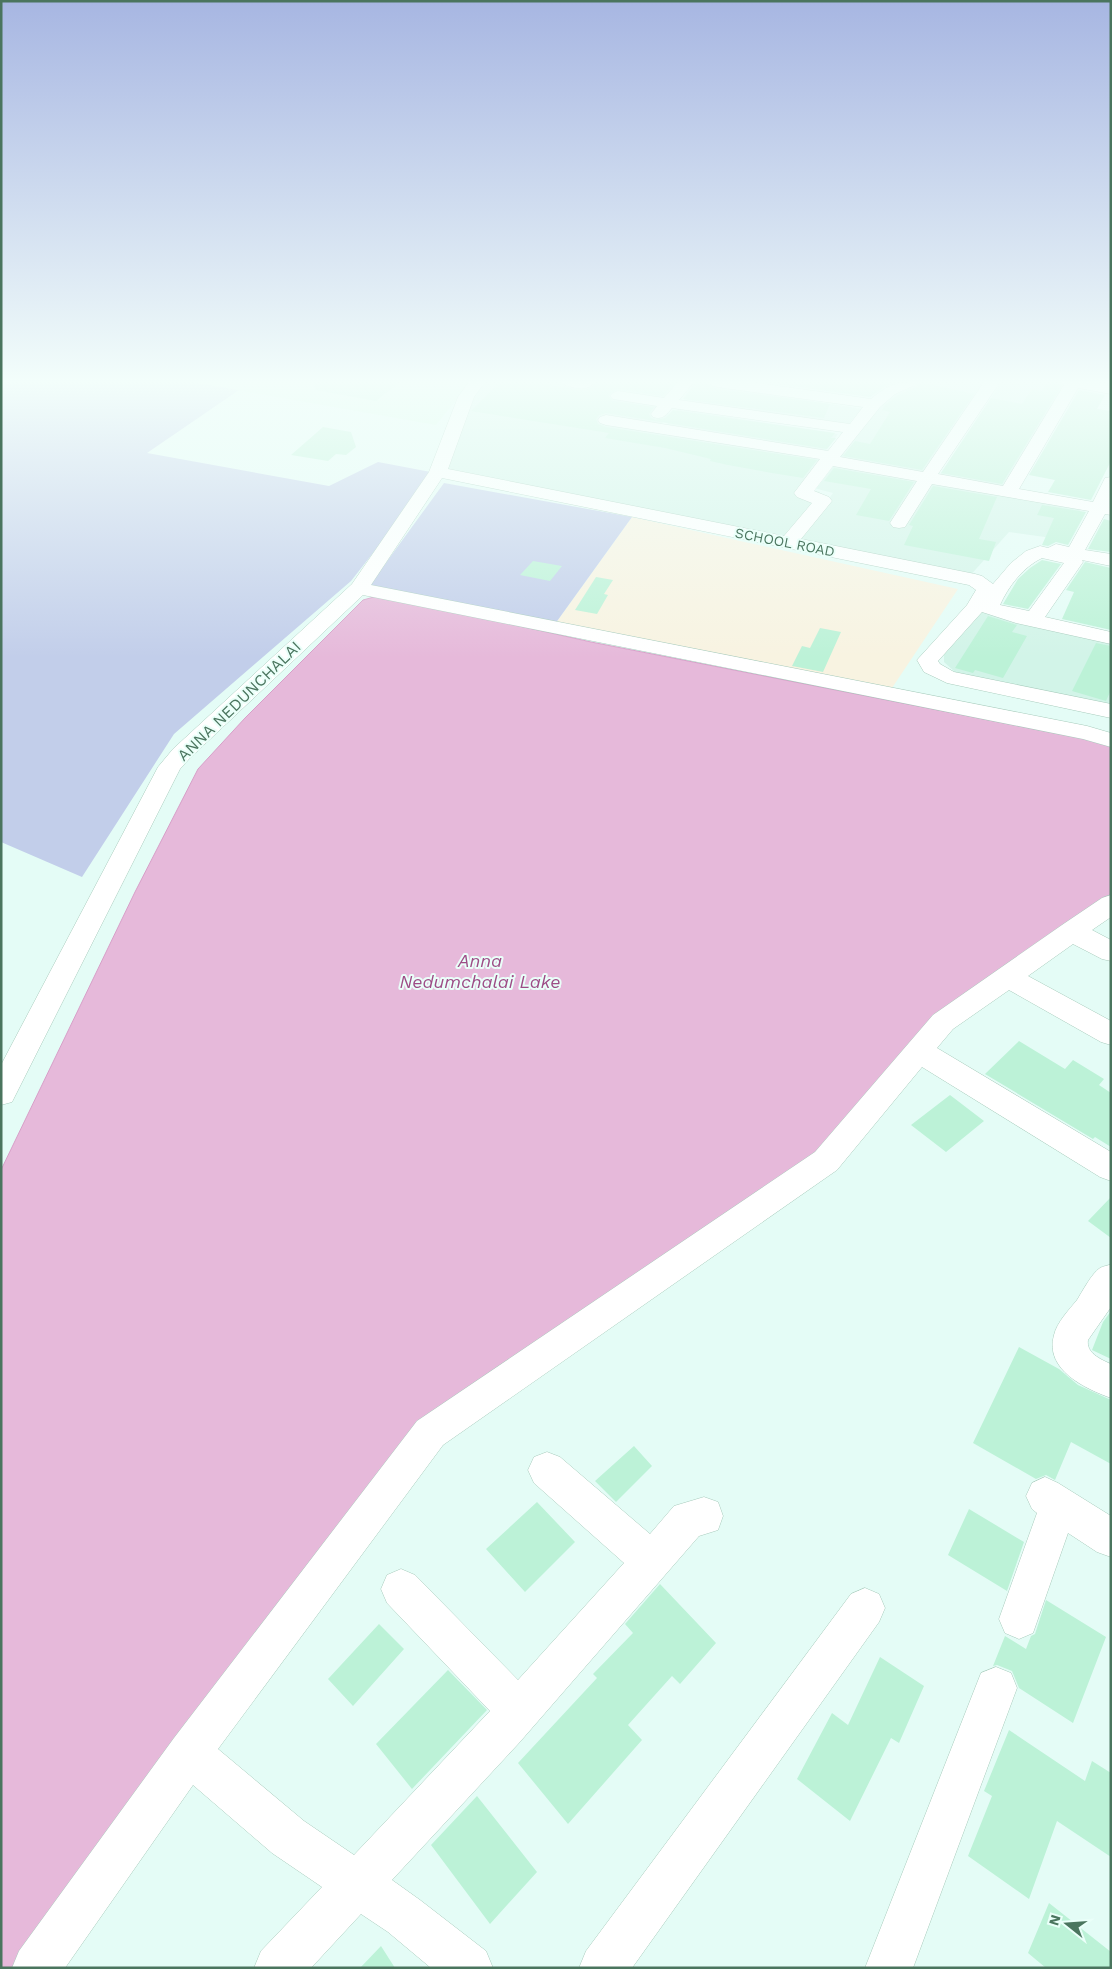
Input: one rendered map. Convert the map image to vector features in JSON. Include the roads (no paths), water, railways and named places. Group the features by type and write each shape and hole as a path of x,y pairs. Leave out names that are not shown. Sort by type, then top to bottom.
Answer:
{"street":[{"name":"ANNA NEDUNCHALAI","path":"1,1094 170,767 181,754 359,588 437,474"},
{"name":"SCHOOL ROAD","path":"447,474 975,580 994,582"},
{"path":"789,542 823,501 803,493 818,474"},
{"path":"907,474 1105,509"},
{"path":"899,523 930,474"},
{"path":"1009,491 1019,474"},
{"path":"1074,553 1105,509 1111,482"},
{"path":"1111,560 1021,546 986,590 975,608 927,660 931,668 947,677 1111,711"},
{"path":"359,588 1111,740"},
{"path":"975,608 1111,638"},
{"path":"36,1968 189,1753 430,1433 826,1161 943,1022 1111,904"},
{"path":"1071,931 1111,952"},
{"path":"1006,976 1111,1034"},
{"path":"919,1051 1111,1168"},
{"path":"1111,1278 1071,1335 1069,1343 1070,1352 1083,1367 1111,1382"},
{"path":"547,1470 651,1561"},
{"path":"1019,1619 1052,1500 1111,1538"},
{"path":"278,1968 518,1711 688,1520 704,1516"},
{"path":"401,1589 518,1711"},
{"path":"602,1968 865,1608"},
{"path":"889,1968 996,1688"},
{"path":"189,1753 288,1837 404,1916 469,1968"}],"water":[{"name":"Anna Nedumchalai Lake","path":"381,595 591,642 1111,744 1111,895 934,1018 825,1150 425,1425 26,1968 1,1968 1,1170 135,892 198,769 245,718 363,600"}]}
